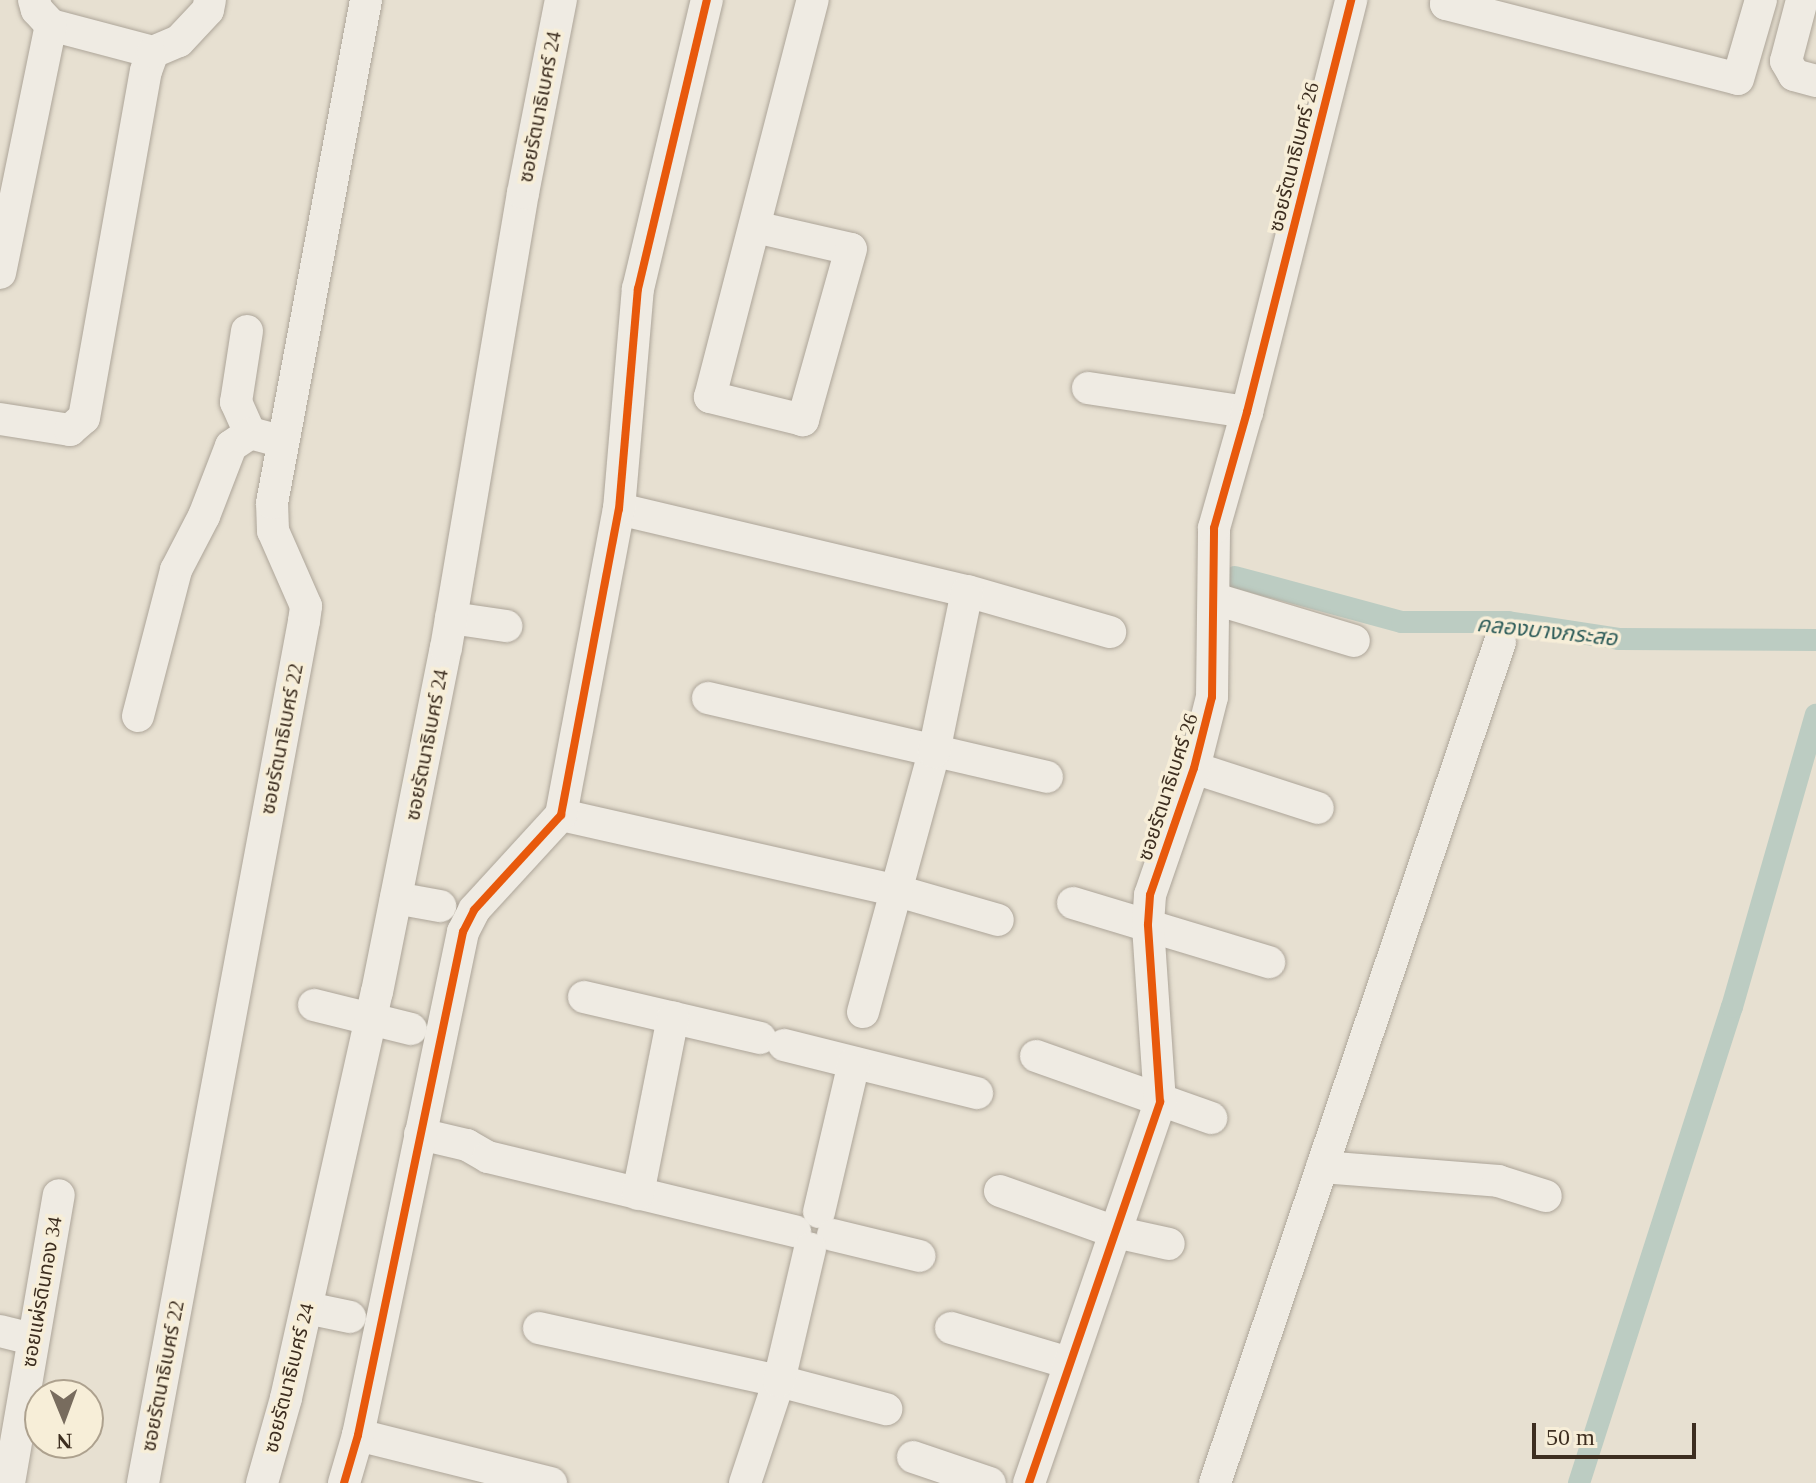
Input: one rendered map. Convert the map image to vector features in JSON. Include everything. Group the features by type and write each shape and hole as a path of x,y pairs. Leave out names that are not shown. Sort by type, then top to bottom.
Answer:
{"street":[{"path":"0,273 42,12 153,52 179,41 208,10 210,0"},
{"name":"ซอยรัตนาธิเบศร์ 22","path":"143,1483 306,606 270,519 366,0"},
{"name":"ซอยรัตนาธิเบศร์ 24","path":"262,1483 307,1308 396,898 451,618 523,193 561,0"},
{"path":"344,1483 358,1435 463,932 474,910 561,815 619,509 638,289 707,0"},
{"path":"755,227 851,249 803,420 710,397 813,0"},
{"name":"ซอยรัตนาธิเบศร์ 26","path":"1029,1483 1160,1102 1148,924 1150,895 1194,768 1215,686 1214,528 1247,412 1351,0"},
{"path":"1447,0 1446,4 1738,79 1761,0"},
{"path":"1802,0 1786,61 1794,75 1816,81"},
{"path":"0,419 70,430 84,418 146,71 153,52"},
{"path":"247,331 236,402 250,433"},
{"path":"1088,388 1247,412"},
{"path":"138,716 176,570 204,516 231,446 250,433 283,442"},
{"path":"619,509 967,591 1110,632"},
{"path":"863,1012 934,752 967,591"},
{"path":"1215,599 1354,641"},
{"path":"451,618 506,626"},
{"path":"1215,1483 1500,642"},
{"path":"708,698 1047,777"},
{"path":"1194,768 1318,808"},
{"path":"561,815 894,890 998,920"},
{"path":"396,898 440,906"},
{"path":"1073,903 1269,962"},
{"path":"584,997 977,1093"},
{"path":"314,1005 411,1029"},
{"path":"638,1194 673,1017"},
{"path":"1036,1056 1211,1118"},
{"path":"745,1483 779,1381 854,1063"},
{"path":"418,1141 467,1145 488,1157 638,1194 920,1256"},
{"path":"1322,1167 1498,1181 1546,1196"},
{"path":"1000,1191 1115,1232 1169,1244"},
{"name":"ซอยแผ่รดินทอง 34","path":"9,1483 59,1195"},
{"path":"307,1308 350,1317"},
{"path":"539,1328 779,1381 886,1409"},
{"path":"951,1328 1069,1363"},
{"path":"0,1331 33,1339"},
{"path":"358,1435 551,1483"},
{"path":"913,1457 990,1483"}],"waterway":[{"name":"คลองบางกระสอ","path":"1235,577 1402,622 1508,622 1619,639 1816,640"},
{"path":"1579,1483 1732,1007 1816,715"}],"cycle path":[{"path":"344,1483 358,1435 463,932 474,910 561,815 619,509 638,289 707,0"},
{"path":"1029,1483 1160,1102 1148,924 1150,895 1194,768 1212,697 1214,528 1247,412 1351,0"}]}
